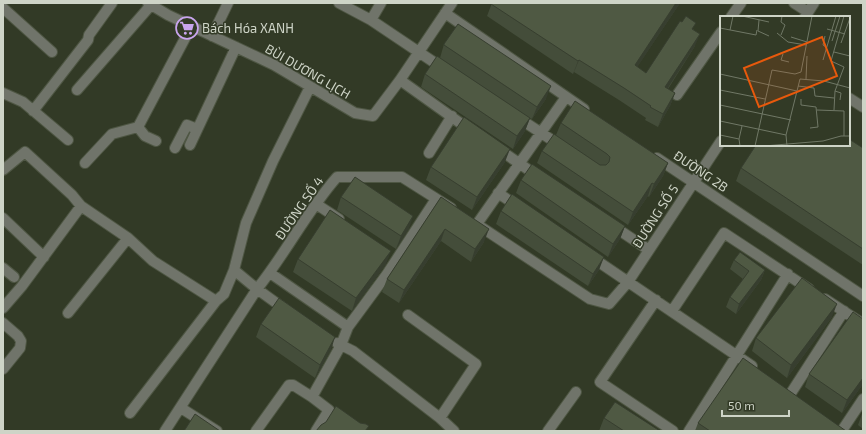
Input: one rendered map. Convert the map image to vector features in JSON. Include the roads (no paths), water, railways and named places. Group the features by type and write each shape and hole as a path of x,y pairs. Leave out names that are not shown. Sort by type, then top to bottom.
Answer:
{"street":[{"path":"34,110 88,40 89,35 112,3"},
{"path":"212,36 228,3"},
{"path":"339,3 371,20 451,74"},
{"path":"371,20 381,3"},
{"path":"452,3 400,80 476,134"},
{"path":"733,16 741,3"},
{"path":"794,3 806,14 814,3"},
{"path":"77,90 150,4"},
{"name":"BÙI DƯƠNG LỊCH","path":"150,4 168,16 274,65 355,113 373,116 400,80"},
{"path":"445,13 591,114"},
{"path":"5,14 52,52"},
{"path":"85,163 112,134 138,127 191,26"},
{"path":"677,95 720,33"},
{"path":"190,145 236,47"},
{"path":"130,413 216,301 224,294 234,270 246,223 273,160 310,87"},
{"path":"3,93 23,102 68,140"},
{"path":"524,211 498,193 566,97"},
{"path":"850,99 863,108"},
{"path":"509,112 567,150"},
{"path":"429,153 452,116"},
{"path":"175,148 188,125 197,129"},
{"path":"138,127 145,136 156,141"},
{"path":"488,142 545,181"},
{"name":"ĐƯỜNG SỐ 5","path":"498,193 473,222 590,299 609,304 628,282 720,142"},
{"path":"4,168 25,152 72,195 81,206 128,238 153,261 216,301"},
{"name":"ĐƯỜNG 2B","path":"649,152 863,296"},
{"name":"ĐƯỜNG SỐ 4","path":"166,431 257,289 270,273 322,194 337,177 402,177 456,211"},
{"path":"312,397 341,345 348,327 387,274 393,254 436,198"},
{"path":"316,204 349,225"},
{"path":"3,308 22,286 81,206"},
{"path":"3,218 44,257"},
{"path":"603,220 648,250"},
{"path":"672,311 724,233 863,324"},
{"path":"68,313 128,238"},
{"path":"582,251 760,372"},
{"path":"3,268 14,277"},
{"path":"234,270 257,289 297,317"},
{"path":"270,273 348,327"},
{"path":"689,431 788,274"},
{"path":"656,300 600,382 673,431"},
{"path":"791,393 844,311"},
{"path":"408,315 476,364 440,418"},
{"path":"3,323 18,336 21,341 20,348 3,369"},
{"path":"328,337 353,351 440,418 454,431"},
{"path":"256,431 288,385 292,385 312,397 332,412 316,431"},
{"path":"548,431 576,392"},
{"path":"842,428 863,399"},
{"path":"181,408 217,431"}],"place":[{"name":"Bách Hóa XANH","path":"187,28"}]}
